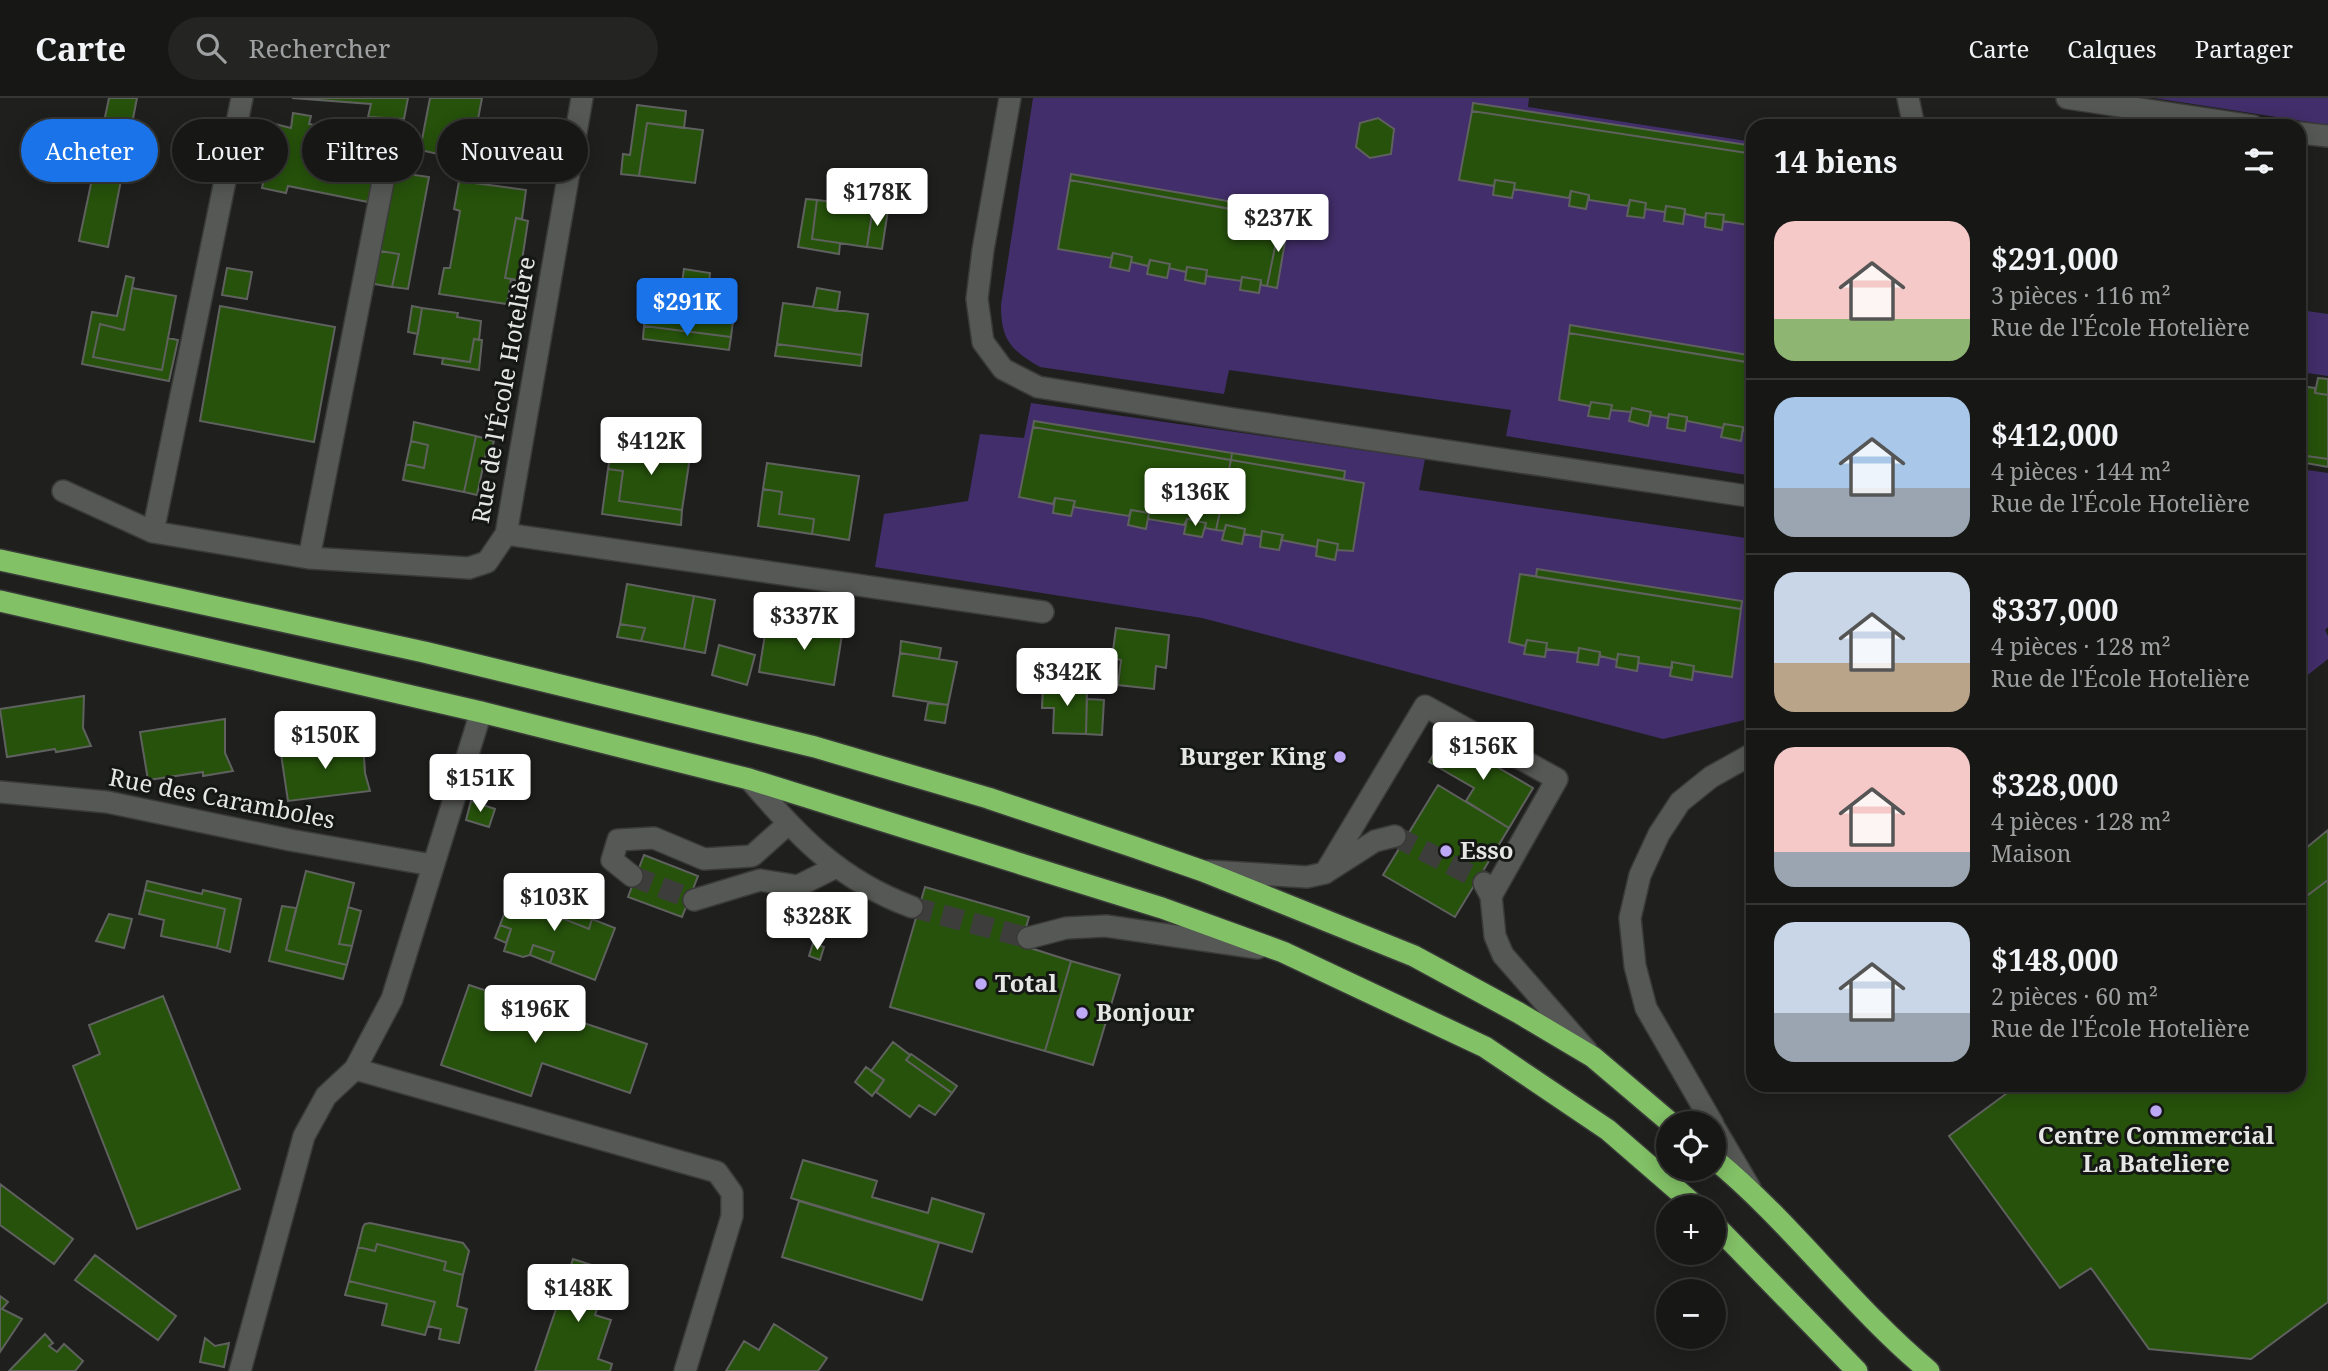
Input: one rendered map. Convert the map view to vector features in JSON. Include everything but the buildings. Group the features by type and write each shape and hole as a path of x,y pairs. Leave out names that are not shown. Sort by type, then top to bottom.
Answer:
{"highway":[{"path":"0,560 424,652 815,747 988,798 1203,871 1414,956 1593,1057 1657,1111"},
{"path":"0,601 481,712 749,779 1162,908 1283,952 1485,1047 1608,1130 1683,1195"},
{"path":"1726,1168 1749,1188 1890,1338 1929,1371"},
{"path":"1726,1236 1857,1371"}],"street":[{"path":"153,532 242,98"},
{"name":"Rue de l'École Hotelière","path":"62,491 153,532 309,558 469,568 487,562 506,534 582,98"},
{"path":"1010,98 977,299 983,342 1003,369 1038,387 1746,496"},
{"path":"1907,98 1912,119"},
{"path":"2067,98 2206,119"},
{"path":"2306,134 2328,136"},
{"path":"309,558 383,182"},
{"path":"506,534 1043,612"},
{"path":"1325,873 1426,706 1558,779 1487,888 1495,936 1503,955 1593,1057"},
{"path":"240,1371 304,1136 326,1096 355,1069 392,999 481,712"},
{"path":"1705,1111 1646,1008 1634,966 1630,918 1640,875 1659,834 1680,802 1711,777 1746,757"},
{"path":"749,779 788,824 836,867 853,879 912,906"},
{"name":"Rue des Caramboles","path":"0,792 107,802 290,840 432,865"},
{"path":"632,876 612,860 618,840 654,838 704,859 752,856 788,824"},
{"path":"1203,871 1307,877 1325,873 1375,841 1395,836"},
{"path":"694,900 760,880 798,886 836,867"},
{"path":"1028,938 1066,928 1106,926 1283,952"},
{"path":"355,1069 717,1172 732,1193 732,1216 685,1371"},
{"path":"1726,1147 1749,1188"}],"shaded area":[{"path":"1033,98 1529,98 1528,107 1746,141 1746,475 1506,436 1511,410 1229,370 1224,394 1040,367 1010,343 1003,327 1001,305"},
{"path":"2154,98 2328,98 2328,125 2306,122 2306,119 2289,119"},
{"path":"2306,311 2328,314 2328,376 2306,373"},
{"path":"1031,403 1425,459 1419,490 1746,538 1746,720 1663,739 1202,618 875,567 884,514 968,501 980,434 1024,438"},
{"path":"2306,470 2328,473 2328,627 2325,630 2328,636 2328,659 2306,676"}],"tunnel":[{"path":"1395,836 1483,881"},
{"path":"632,876 694,900"},
{"path":"912,907 1028,938"}],"place":[{"name":"Burger King","path":"1340,757"},
{"name":"Esso","path":"1446,851"},
{"name":"Total","path":"981,984"},
{"name":"Bonjour","path":"1082,1013"},
{"name":"Centre Commercial La Bateliere","path":"2156,1111"}]}
